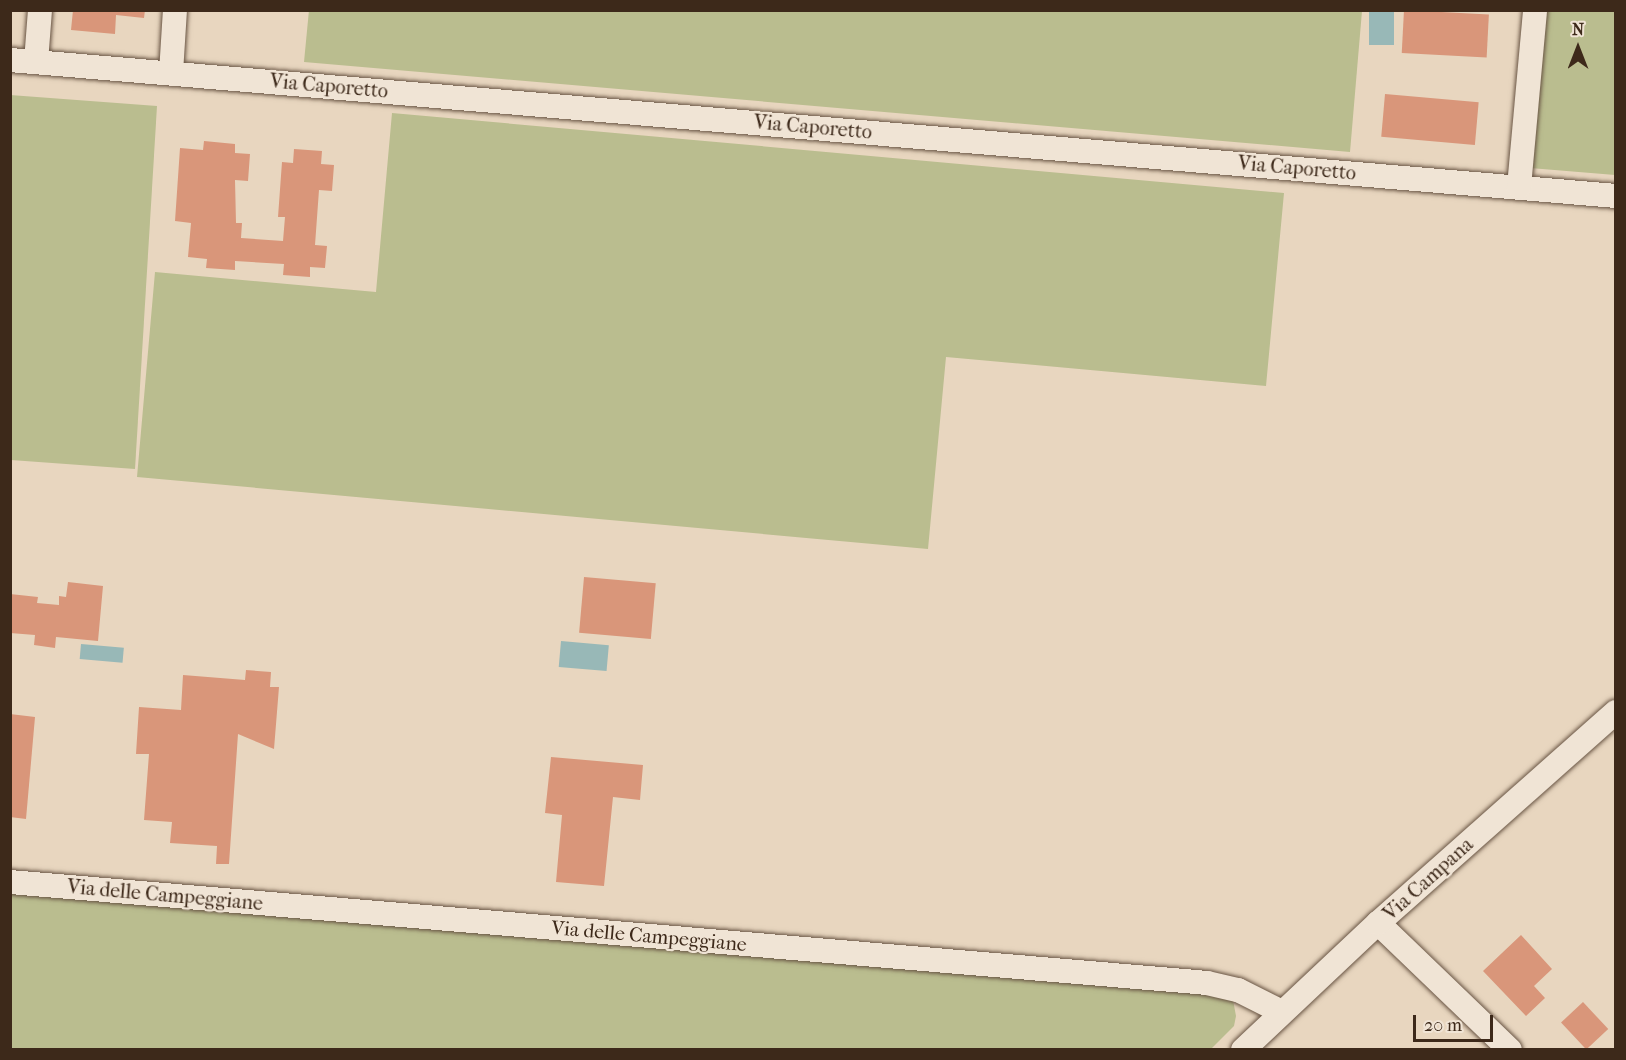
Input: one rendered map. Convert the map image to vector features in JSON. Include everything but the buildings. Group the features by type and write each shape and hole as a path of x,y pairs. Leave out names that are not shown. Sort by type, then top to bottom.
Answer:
{"street":[{"path":"36,62 40,10"},
{"path":"171,73 175,10"},
{"path":"1519,187 1535,10"},
{"name":"Via Caporetto","path":"10,60 1616,196"},
{"name":"Via Campana","path":"1243,1050 1378,923 1616,712"},
{"name":"Via delle Campeggiane","path":"10,882 1198,982 1238,990 1282,1012"},
{"path":"1378,923 1510,1050"}],"green space":[{"path":"309,10 1362,11 1350,152 304,62"},
{"path":"1543,11 1615,11 1615,175 1530,168"},
{"path":"10,95 157,106 135,469 11,460"},
{"path":"392,113 1284,193 1266,386 946,357 928,549 137,477 155,272 376,292"},
{"path":"10,893 1200,987 1233,1000 1236,1016 1234,1026 1210,1050 11,1049"}],"water":[{"path":"1369,11 1394,11 1394,45 1369,45"},
{"path":"561,641 609,645 607,671 559,667"},
{"path":"81,644 124,648 123,663 80,659"}]}
